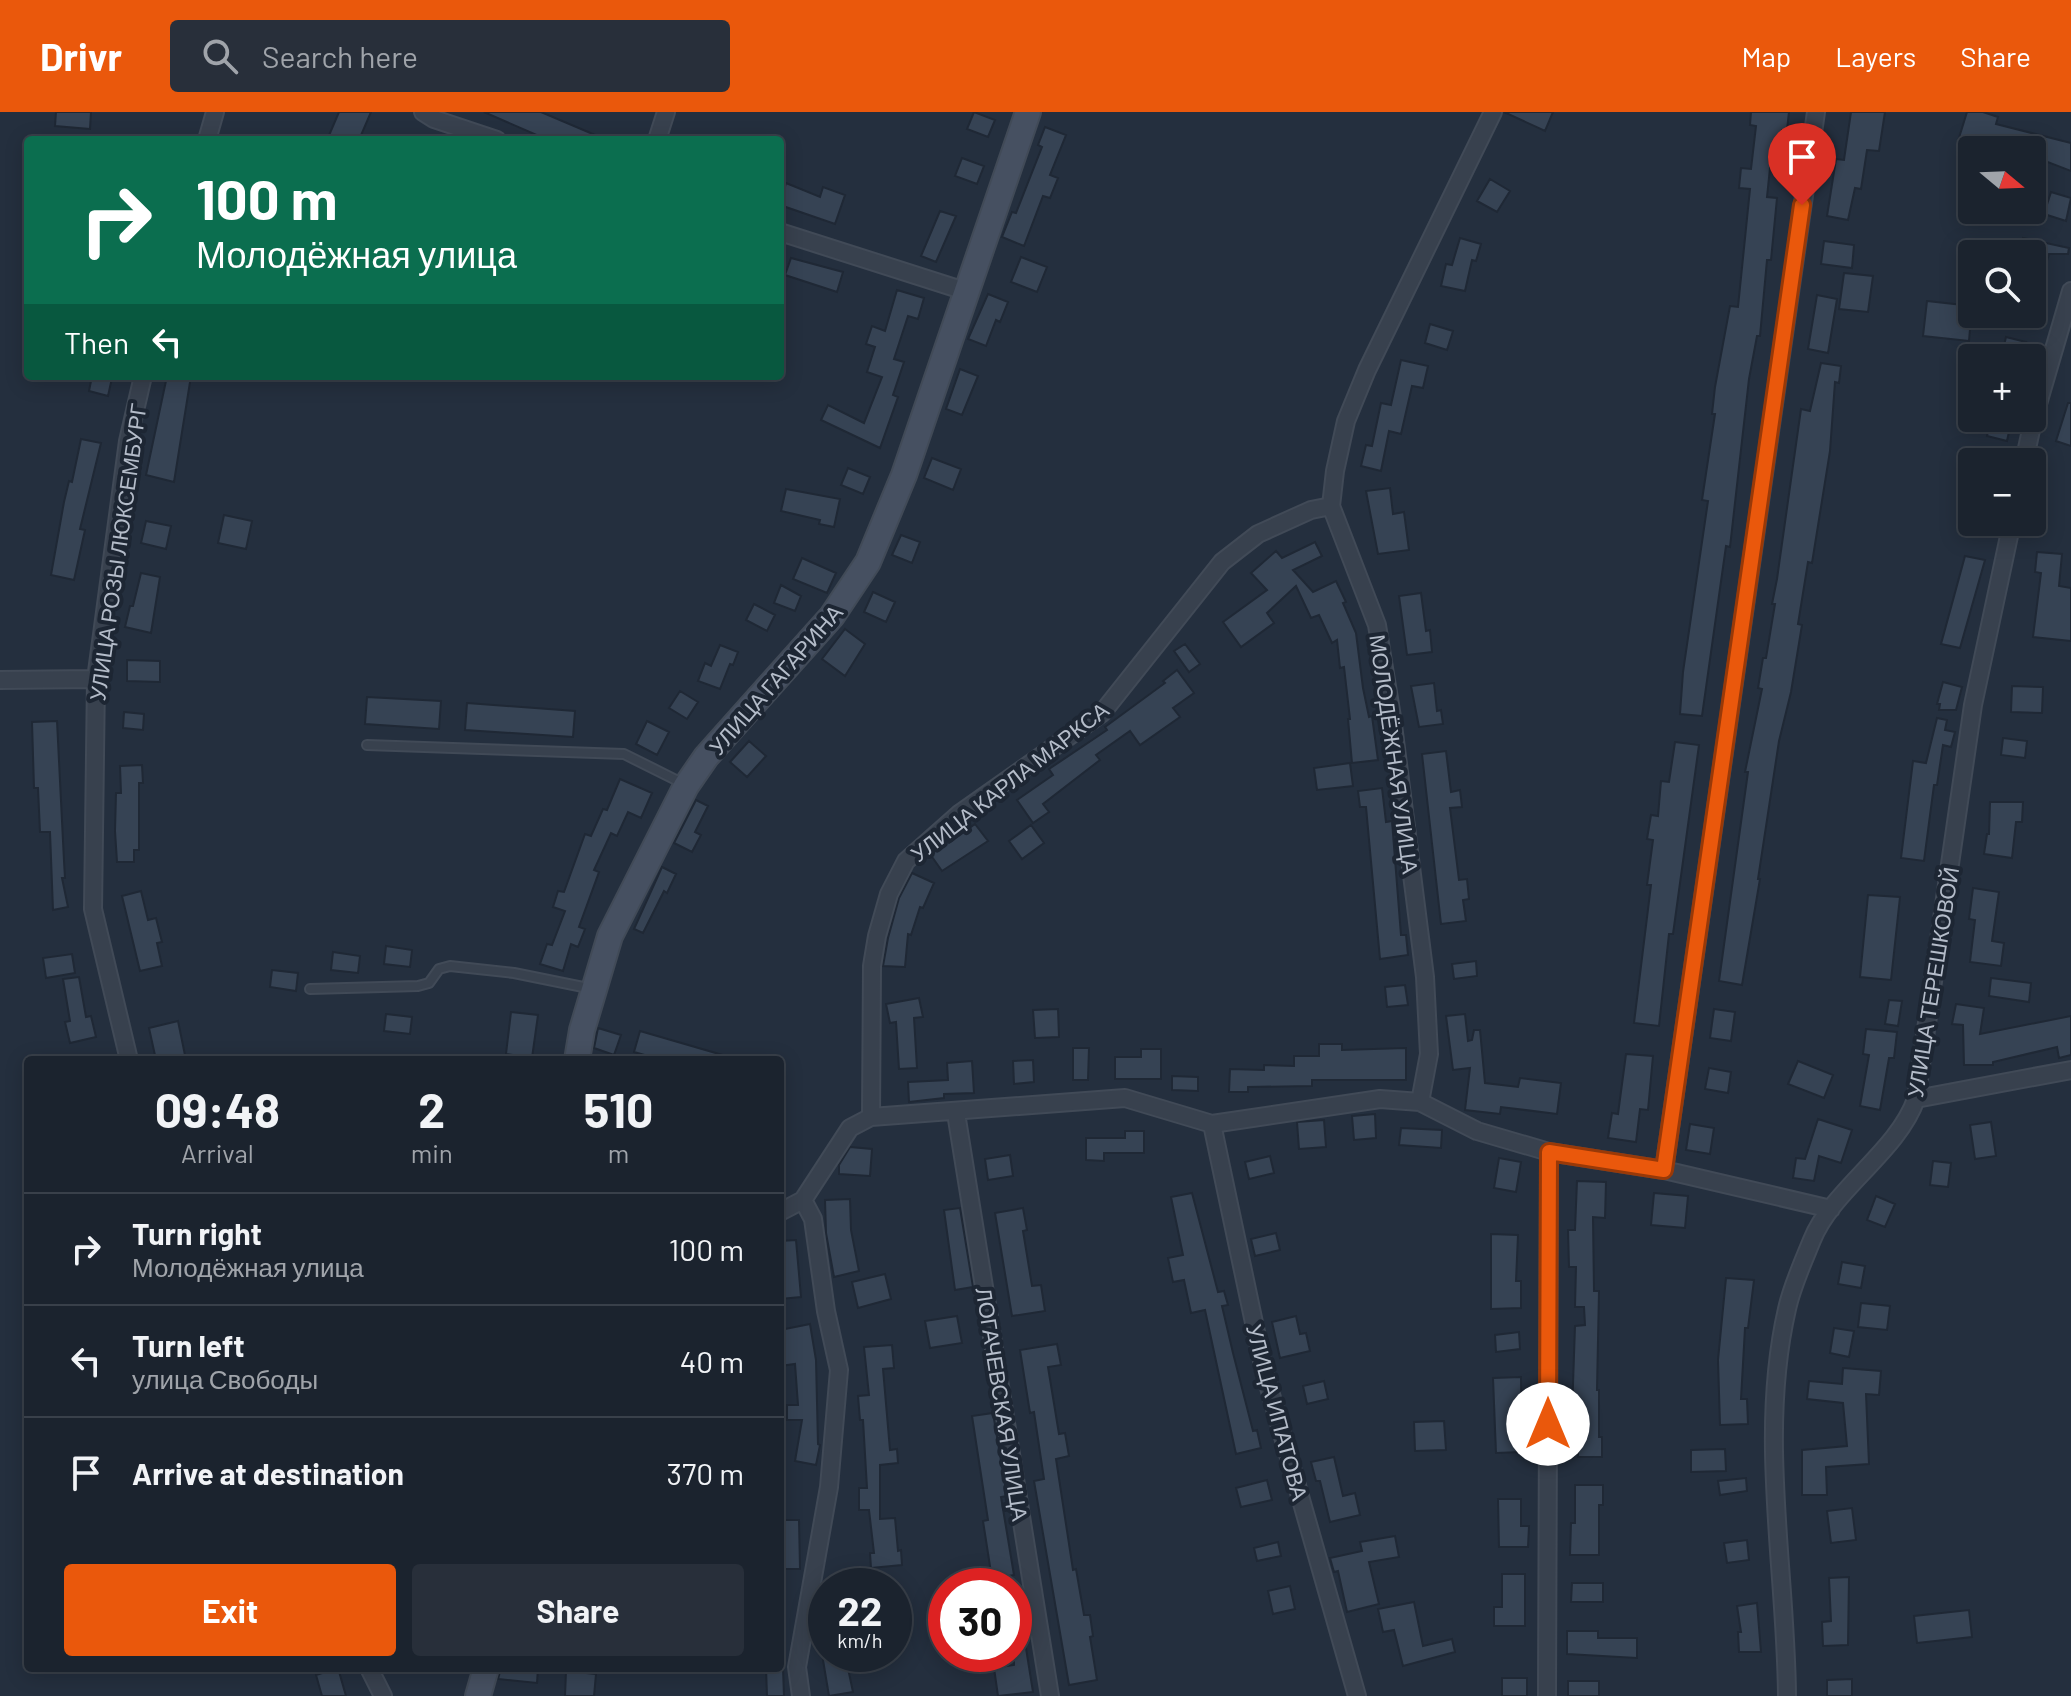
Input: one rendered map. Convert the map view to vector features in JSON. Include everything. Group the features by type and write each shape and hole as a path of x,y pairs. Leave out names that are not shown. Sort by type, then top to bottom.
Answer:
{"main road":[{"name":"УЛИЦА ГАГАРИНА","path":"578,1056 610,936 686,786 706,757 832,616 868,562 904,475 1028,112"},
{"path":"478,1696 485,1672"}],"street":[{"path":"208,136 215,112"},
{"path":"423,112 434,119 485,136"},
{"path":"658,136 666,112"},
{"name":"МОЛОДЁЖНАЯ УЛИЦА","path":"1420,1102 1429,1054 1425,977 1392,717 1377,625 1331,506 1346,421 1367,370 1493,112"},
{"path":"1664,1170 1816,112"},
{"path":"784,233 968,292"},
{"path":"2027,448 2071,291"},
{"name":"УЛИЦА РОЗЫ ЛЮКСЕМБУРГ","path":"128,1056 93,909 96,679 128,441 142,380"},
{"name":"УЛИЦА КАРЛА МАРКСА","path":"871,1117 872,966 889,894 906,861 959,814 1102,713 1222,562 1258,534 1311,510 1331,506"},
{"name":"УЛИЦА ТЕРЕШКОВОЙ","path":"1787,1696 1775,1470 1775,1382 1787,1307 1813,1236 1831,1209 1878,1156 1916,1099 1973,705 2009,536"},
{"path":"0,680 96,679"},
{"path":"1916,1099 2071,1070"},
{"path":"784,1210 803,1200 850,1128 871,1117 1125,1098 1212,1124 1380,1099 1420,1102 1477,1131 1549,1152 1664,1170 1831,1209"},
{"name":"ЛОГАЧЕВСКАЯ УЛИЦА","path":"956,1113 1050,1696"},
{"name":"УЛИЦА ИПАТОВА","path":"1212,1124 1264,1370 1357,1696"},
{"path":"1547,1696 1549,1152"},
{"path":"801,1696 797,1667 829,1487 839,1370 826,1311 813,1219 803,1200"},
{"path":"371,1672 383,1696"}],"lane":[{"path":"367,745 624,754 686,786"},
{"path":"310,989 418,986 429,983 439,969 450,966 514,973 594,989"}],"building":[{"path":"56,112 91,112 90,129 55,126"},
{"path":"339,112 371,112 361,136 329,136"},
{"path":"484,112 541,112 598,136 539,136"},
{"path":"974,112 995,120 988,137 967,129"},
{"path":"1504,112 1553,112 1545,131"},
{"path":"1751,112 1789,112 1787,130 1782,130 1778,169 1770,168 1767,197 1777,198 1771,260 1767,260 1760,336 1757,336 1749,379 1730,547 1726,546 1702,716 1680,714 1683,672 1708,501 1702,500 1715,414 1712,414 1715,387 1730,306 1738,307 1750,189 1739,188 1741,168 1751,169 1756,126 1750,125"},
{"path":"1851,112 1885,112 1879,151 1867,150 1861,189 1855,188 1848,220 1827,216 1836,159 1844,160"},
{"path":"1967,112 1983,112 1998,117 1996,124 2043,136 1960,136"},
{"path":"1045,127 1066,135 1050,175 1058,178 1050,198 1043,196 1024,246 1002,237 1012,212 1016,213 1042,147 1038,145"},
{"path":"2046,137 2071,143 2071,171 2046,161"},
{"path":"962,158 984,166 977,184 955,176"},
{"path":"1490,179 1510,191 1497,212 1477,201"},
{"path":"786,183 820,197 823,187 845,195 835,224 784,206"},
{"path":"2051,192 2071,198 2066,221 2046,215"},
{"path":"940,211 956,216 936,262 921,256"},
{"path":"1460,238 1481,244 1476,261 1472,260 1465,291 1441,286 1446,264 1452,265"},
{"path":"1824,241 1854,245 1852,268 1821,264"},
{"path":"2046,243 2069,248 2068,254 2049,254 2046,264"},
{"path":"1021,257 1047,267 1037,292 1011,282"},
{"path":"791,258 843,272 837,292 785,275"},
{"path":"1844,273 1873,276 1868,312 1839,309"},
{"path":"897,290 924,298 918,319 908,316 894,359 904,362 893,395 898,397 880,448 821,420 828,405 864,423 882,377 867,372 875,347 866,344 872,326 885,331"},
{"path":"988,294 1008,302 1000,322 996,320 986,346 968,339"},
{"path":"1817,295 1837,299 1828,353 1808,349"},
{"path":"1927,301 1958,304 1958,328 1970,328 1969,341 1923,336"},
{"path":"1430,324 1453,331 1447,350 1425,343"},
{"path":"2006,337 2026,342 2026,344 2004,344"},
{"path":"1401,360 1428,366 1423,388 1412,386 1401,434 1389,431 1381,471 1361,466 1366,445 1372,446 1381,403 1391,405"},
{"path":"1821,363 1841,366 1839,383 1835,382 1830,451 1812,563 1808,562 1798,624 1802,625 1779,741 1742,985 1719,981 1748,772 1745,772 1762,689 1758,688 1775,604 1772,604 1801,409 1810,411"},
{"path":"960,369 978,376 962,415 946,409"},
{"path":"91,380 112,380 108,396 89,391"},
{"path":"166,380 190,380 174,482 146,475"},
{"path":"2068,403 2071,403 2071,446 2056,441"},
{"path":"1988,432 2009,432 2007,441 1987,436"},
{"path":"81,439 101,443 80,529 85,530 74,580 51,575 64,502 69,481 72,482"},
{"path":"932,458 961,469 953,490 924,478"},
{"path":"848,468 870,477 863,494 841,485"},
{"path":"1390,488 1393,514 1404,512 1409,550 1378,554 1366,491"},
{"path":"786,489 840,499 834,527 819,524 820,520 781,511"},
{"path":"224,515 252,521 246,549 218,543"},
{"path":"146,521 171,526 166,549 141,543"},
{"path":"901,535 920,542 912,563 892,555"},
{"path":"1315,542 1322,556 1293,570 1313,592 1336,581 1346,602 1343,603 1356,633 1363,688 1369,717 1372,716 1378,760 1352,763 1344,667 1340,668 1337,640 1332,643 1319,615 1311,618 1296,586 1267,613 1274,623 1241,647 1223,622 1267,590 1251,573 1276,551 1282,558"},
{"path":"2037,552 2062,554 2059,586 2071,588 2071,641 2033,637 2041,573 2035,572"},
{"path":"1965,556 1985,560 1960,648 1941,644"},
{"path":"802,558 836,573 827,593 793,579"},
{"path":"141,573 160,577 151,633 125,627"},
{"path":"781,585 801,596 795,611 774,603"},
{"path":"873,592 895,602 886,622 864,612"},
{"path":"1421,593 1432,652 1407,655 1399,596"},
{"path":"754,604 775,615 767,631 746,620"},
{"path":"845,629 865,644 845,676 822,659"},
{"path":"1185,644 1200,664 1189,672 1174,651"},
{"path":"720,645 738,652 720,689 698,681 705,663 711,666"},
{"path":"127,660 160,661 160,682 127,681"},
{"path":"1177,670 1194,693 1173,708 1180,717 1140,745 1130,731 1096,755 1100,760 1043,804 1049,812 1033,823 1017,800 1053,775 1049,769 1107,730 1105,727 1165,683 1163,681"},
{"path":"1943,682 1962,687 1956,710 1939,710 1940,704 1937,704"},
{"path":"1434,683 1437,711 1441,710 1443,724 1419,727 1411,686"},
{"path":"2012,686 2043,687 2042,713 2011,712"},
{"path":"680,691 698,702 687,719 669,708"},
{"path":"367,697 441,701 439,729 365,724"},
{"path":"467,703 575,711 573,737 465,730"},
{"path":"124,712 144,714 143,730 123,728"},
{"path":"1937,718 1947,720 1945,730 1955,732 1951,747 1943,745 1937,785 1934,785 1924,861 1901,858 1913,761 1926,763"},
{"path":"57,721 65,878 62,878 68,907 53,910 50,832 40,832 38,788 34,788 32,722"},
{"path":"647,721 669,732 657,755 636,744"},
{"path":"2003,738 2027,741 2025,758 2001,755"},
{"path":"749,741 766,756 747,777 730,762"},
{"path":"1675,742 1699,745 1673,934 1669,934 1659,1026 1634,1023 1651,885 1647,885 1653,840 1647,839 1651,815 1658,816 1661,781 1669,782"},
{"path":"1446,751 1451,792 1460,790 1462,807 1450,808 1459,880 1467,879 1469,899 1463,900 1466,921 1441,924 1422,754"},
{"path":"1350,763 1353,786 1317,790 1314,768"},
{"path":"142,765 139,850 134,850 134,862 117,862 116,793 121,793 120,766"},
{"path":"620,779 652,793 641,818 628,812 617,836 611,833 594,870 599,872 579,927 585,929 578,947 571,944 563,971 540,964 547,944 552,945 565,911 553,907 558,891 564,892 585,834 591,836 603,809 607,810"},
{"path":"1382,788 1386,822 1392,821 1401,935 1406,935 1408,955 1380,959 1366,807 1360,807 1358,791"},
{"path":"696,800 708,806 695,832 701,835 692,852 674,843"},
{"path":"1990,802 2023,802 2022,822 2016,822 2012,858 1984,854 1989,834"},
{"path":"975,824 988,841 942,871 930,854 946,840 949,843"},
{"path":"1031,825 1044,843 1022,859 1009,841"},
{"path":"662,867 676,874 643,933 634,929"},
{"path":"912,873 934,883 923,908 920,907 911,935 908,934 905,967 883,966 899,898"},
{"path":"1973,888 1999,892 1992,941 2004,943 2001,966 1970,962 1975,920 1969,919"},
{"path":"141,891 148,920 156,918 162,942 157,943 162,966 140,971 122,896"},
{"path":"1868,895 1900,897 1891,980 1860,977"},
{"path":"386,946 412,950 410,967 384,964"},
{"path":"333,952 360,956 358,973 331,970"},
{"path":"72,954 75,973 46,978 43,958"},
{"path":"1476,961 1477,976 1454,979 1452,964"},
{"path":"272,970 298,973 296,991 270,987"},
{"path":"79,977 86,1017 91,1016 96,1037 70,1043 65,1022 70,1021 63,979"},
{"path":"1991,978 2031,983 2029,1002 1989,996"},
{"path":"1405,985 1408,1005 1387,1007 1385,987"},
{"path":"919,998 923,1017 914,1018 917,1068 899,1069 896,1022 890,1023 886,1004"},
{"path":"1889,1000 1902,1001 1898,1026 1885,1024"},
{"path":"1956,1004 1984,1008 1980,1034 2071,1016 2071,1055 2059,1058 2057,1047 1993,1062 1993,1065 1964,1065 1963,1025 1952,1024"},
{"path":"1058,1009 1059,1037 1035,1038 1033,1010"},
{"path":"1714,1009 1735,1012 1731,1041 1710,1038"},
{"path":"511,1012 538,1015 532,1056 506,1054"},
{"path":"386,1014 412,1017 410,1034 384,1031"},
{"path":"1465,1014 1468,1041 1472,1040 1474,1030 1480,1030 1485,1083 1518,1087 1520,1078 1561,1083 1557,1114 1501,1107 1500,1114 1465,1110 1470,1068 1453,1070 1446,1016"},
{"path":"178,1021 185,1056 155,1056 149,1028"},
{"path":"598,1028 621,1035 614,1055 594,1048"},
{"path":"1866,1029 1897,1032 1894,1058 1889,1058 1880,1110 1860,1106 1869,1055 1863,1054"},
{"path":"640,1031 726,1056 648,1056 634,1052"},
{"path":"1319,1044 1342,1044 1342,1050 1406,1048 1406,1080 1312,1080 1312,1086 1248,1087 1248,1092 1229,1092 1230,1069 1264,1070 1264,1065 1294,1066 1294,1056 1319,1056"},
{"path":"1073,1048 1089,1048 1088,1080 1073,1080"},
{"path":"1141,1049 1161,1049 1161,1079 1115,1079 1115,1057 1141,1057"},
{"path":"1626,1054 1653,1056 1648,1110 1640,1109 1636,1142 1608,1138 1612,1113 1618,1114"},
{"path":"1033,1060 1034,1082 1014,1084 1013,1061"},
{"path":"972,1061 974,1093 944,1094 944,1098 909,1102 908,1082 948,1080 947,1063"},
{"path":"1798,1061 1833,1075 1824,1098 1788,1084"},
{"path":"1709,1068 1731,1072 1728,1093 1705,1089"},
{"path":"1172,1076 1198,1077 1198,1091 1172,1090"},
{"path":"1375,1114 1376,1138 1354,1140 1352,1116"},
{"path":"1818,1119 1852,1130 1841,1163 1819,1156 1814,1181 1793,1178 1796,1158 1805,1159"},
{"path":"1324,1120 1326,1147 1299,1149 1297,1122"},
{"path":"1991,1122 1996,1156 1975,1159 1970,1125"},
{"path":"1690,1124 1714,1128 1710,1154 1686,1150"},
{"path":"1401,1128 1442,1130 1441,1148 1399,1145"},
{"path":"1125,1131 1144,1131 1144,1153 1104,1153 1104,1161 1086,1160 1086,1138 1125,1138"},
{"path":"850,1147 872,1149 870,1176 839,1174 839,1165"},
{"path":"1010,1155 1013,1176 988,1180 985,1159"},
{"path":"1270,1156 1274,1173 1249,1179 1245,1162"},
{"path":"1499,1158 1521,1162 1516,1192 1494,1188"},
{"path":"1933,1161 1951,1163 1948,1187 1930,1185"},
{"path":"1577,1181 1606,1182 1605,1218 1593,1217 1594,1291 1599,1291 1597,1390 1602,1457 1578,1457 1578,1413 1572,1413 1575,1326 1585,1325 1584,1307 1575,1307 1576,1267 1569,1267 1568,1230 1575,1230"},
{"path":"1192,1193 1218,1292 1224,1291 1228,1305 1222,1306 1253,1431 1257,1430 1261,1448 1236,1454 1205,1310 1191,1313 1184,1280 1173,1282 1168,1258 1183,1255 1171,1197"},
{"path":"1654,1193 1688,1196 1685,1228 1651,1225"},
{"path":"1876,1196 1895,1204 1885,1227 1867,1220"},
{"path":"850,1199 851,1230 859,1271 834,1277 826,1233 825,1200"},
{"path":"960,1208 973,1287 955,1290 944,1210"},
{"path":"1023,1208 1027,1230 1023,1231 1032,1286 1041,1285 1045,1311 1012,1316 995,1213"},
{"path":"1276,1233 1280,1250 1255,1256 1251,1239"},
{"path":"1491,1234 1518,1235 1516,1281 1521,1281 1521,1308 1491,1309"},
{"path":"796,1240 801,1297 784,1299 784,1241"},
{"path":"1842,1262 1865,1266 1861,1288 1838,1284"},
{"path":"885,1274 891,1299 858,1308 852,1282"},
{"path":"1726,1278 1754,1280 1748,1328 1745,1328 1741,1399 1747,1399 1748,1424 1720,1425 1718,1360"},
{"path":"1861,1303 1890,1306 1887,1330 1858,1327"},
{"path":"957,1316 962,1343 930,1348 925,1321"},
{"path":"1296,1316 1300,1334 1306,1333 1310,1351 1280,1358 1272,1322"},
{"path":"810,1324 816,1360 820,1445 816,1465 795,1461 802,1420 787,1420 787,1405 798,1405 795,1364 784,1365 784,1329"},
{"path":"1834,1328 1854,1331 1849,1357 1830,1353"},
{"path":"1519,1332 1520,1349 1496,1352 1495,1335"},
{"path":"1057,1344 1061,1365 1048,1367 1059,1434 1065,1433 1069,1456 1056,1459 1073,1570 1076,1569 1084,1615 1090,1615 1097,1680 1069,1685 1034,1481 1044,1479 1034,1412 1030,1413 1020,1350"},
{"path":"892,1345 894,1368 883,1369 890,1450 897,1449 898,1463 880,1465 880,1519 895,1518 902,1565 871,1568 870,1553 874,1553 869,1510 859,1510 859,1488 867,1488 863,1420 860,1420 858,1396 869,1395 864,1347"},
{"path":"1843,1368 1881,1371 1879,1395 1866,1394 1869,1464 1826,1467 1827,1495 1802,1495 1802,1450 1847,1446 1843,1403 1807,1399 1809,1381 1842,1384"},
{"path":"1521,1377 1522,1452 1496,1453 1493,1378"},
{"path":"1324,1381 1328,1399 1307,1404 1303,1386"},
{"path":"993,1413 1007,1496 1001,1497 1013,1568 990,1568 983,1521 988,1520 972,1416"},
{"path":"1444,1421 1446,1450 1415,1451 1414,1422"},
{"path":"1725,1449 1726,1471 1691,1472 1691,1450"},
{"path":"1334,1457 1343,1496 1355,1493 1360,1515 1330,1522 1320,1481 1316,1481 1311,1462"},
{"path":"1746,1478 1747,1491 1720,1495 1718,1481"},
{"path":"1267,1480 1272,1500 1241,1507 1236,1488"},
{"path":"1575,1485 1603,1485 1603,1505 1599,1505 1599,1555 1570,1555 1571,1523 1575,1523"},
{"path":"1498,1499 1521,1499 1521,1526 1529,1526 1528,1547 1499,1547"},
{"path":"1852,1508 1856,1540 1831,1543 1827,1511"},
{"path":"784,1520 799,1520 800,1569 784,1569"},
{"path":"1395,1536 1399,1557 1369,1562 1379,1604 1347,1612 1338,1571 1334,1572 1330,1558 1362,1551 1360,1542"},
{"path":"1747,1540 1749,1560 1727,1563 1724,1543"},
{"path":"1278,1542 1281,1556 1257,1561 1254,1548"},
{"path":"1502,1574 1525,1574 1525,1626 1494,1626 1494,1607 1502,1607"},
{"path":"1849,1577 1848,1645 1823,1646 1822,1622 1831,1621 1829,1578"},
{"path":"1572,1583 1603,1583 1603,1602 1571,1602"},
{"path":"1290,1586 1295,1609 1273,1614 1268,1591"},
{"path":"1414,1602 1423,1646 1452,1639 1455,1652 1403,1666 1394,1630 1383,1632 1378,1609"},
{"path":"1757,1603 1761,1652 1739,1652 1738,1632 1741,1632 1737,1606"},
{"path":"1969,1610 1972,1637 1917,1643 1914,1616"},
{"path":"1567,1631 1598,1631 1598,1638 1637,1638 1637,1658 1567,1654"},
{"path":"339,1672 346,1696 322,1696 316,1675"},
{"path":"500,1672 538,1672 537,1683 498,1679"},
{"path":"566,1672 596,1674 594,1696 565,1696"},
{"path":"766,1672 783,1672 784,1696 767,1696"},
{"path":"825,1672 849,1672 853,1692 829,1696"},
{"path":"995,1672 1030,1672 1033,1692 998,1696"},
{"path":"1502,1678 1527,1678 1527,1696 1502,1696"},
{"path":"1852,1679 1852,1696 1827,1696 1827,1680"},
{"path":"1568,1681 1599,1681 1599,1696 1568,1696"}],"route":[{"path":"1548,1424 1549,1152 1664,1170 1802,205"}]}
